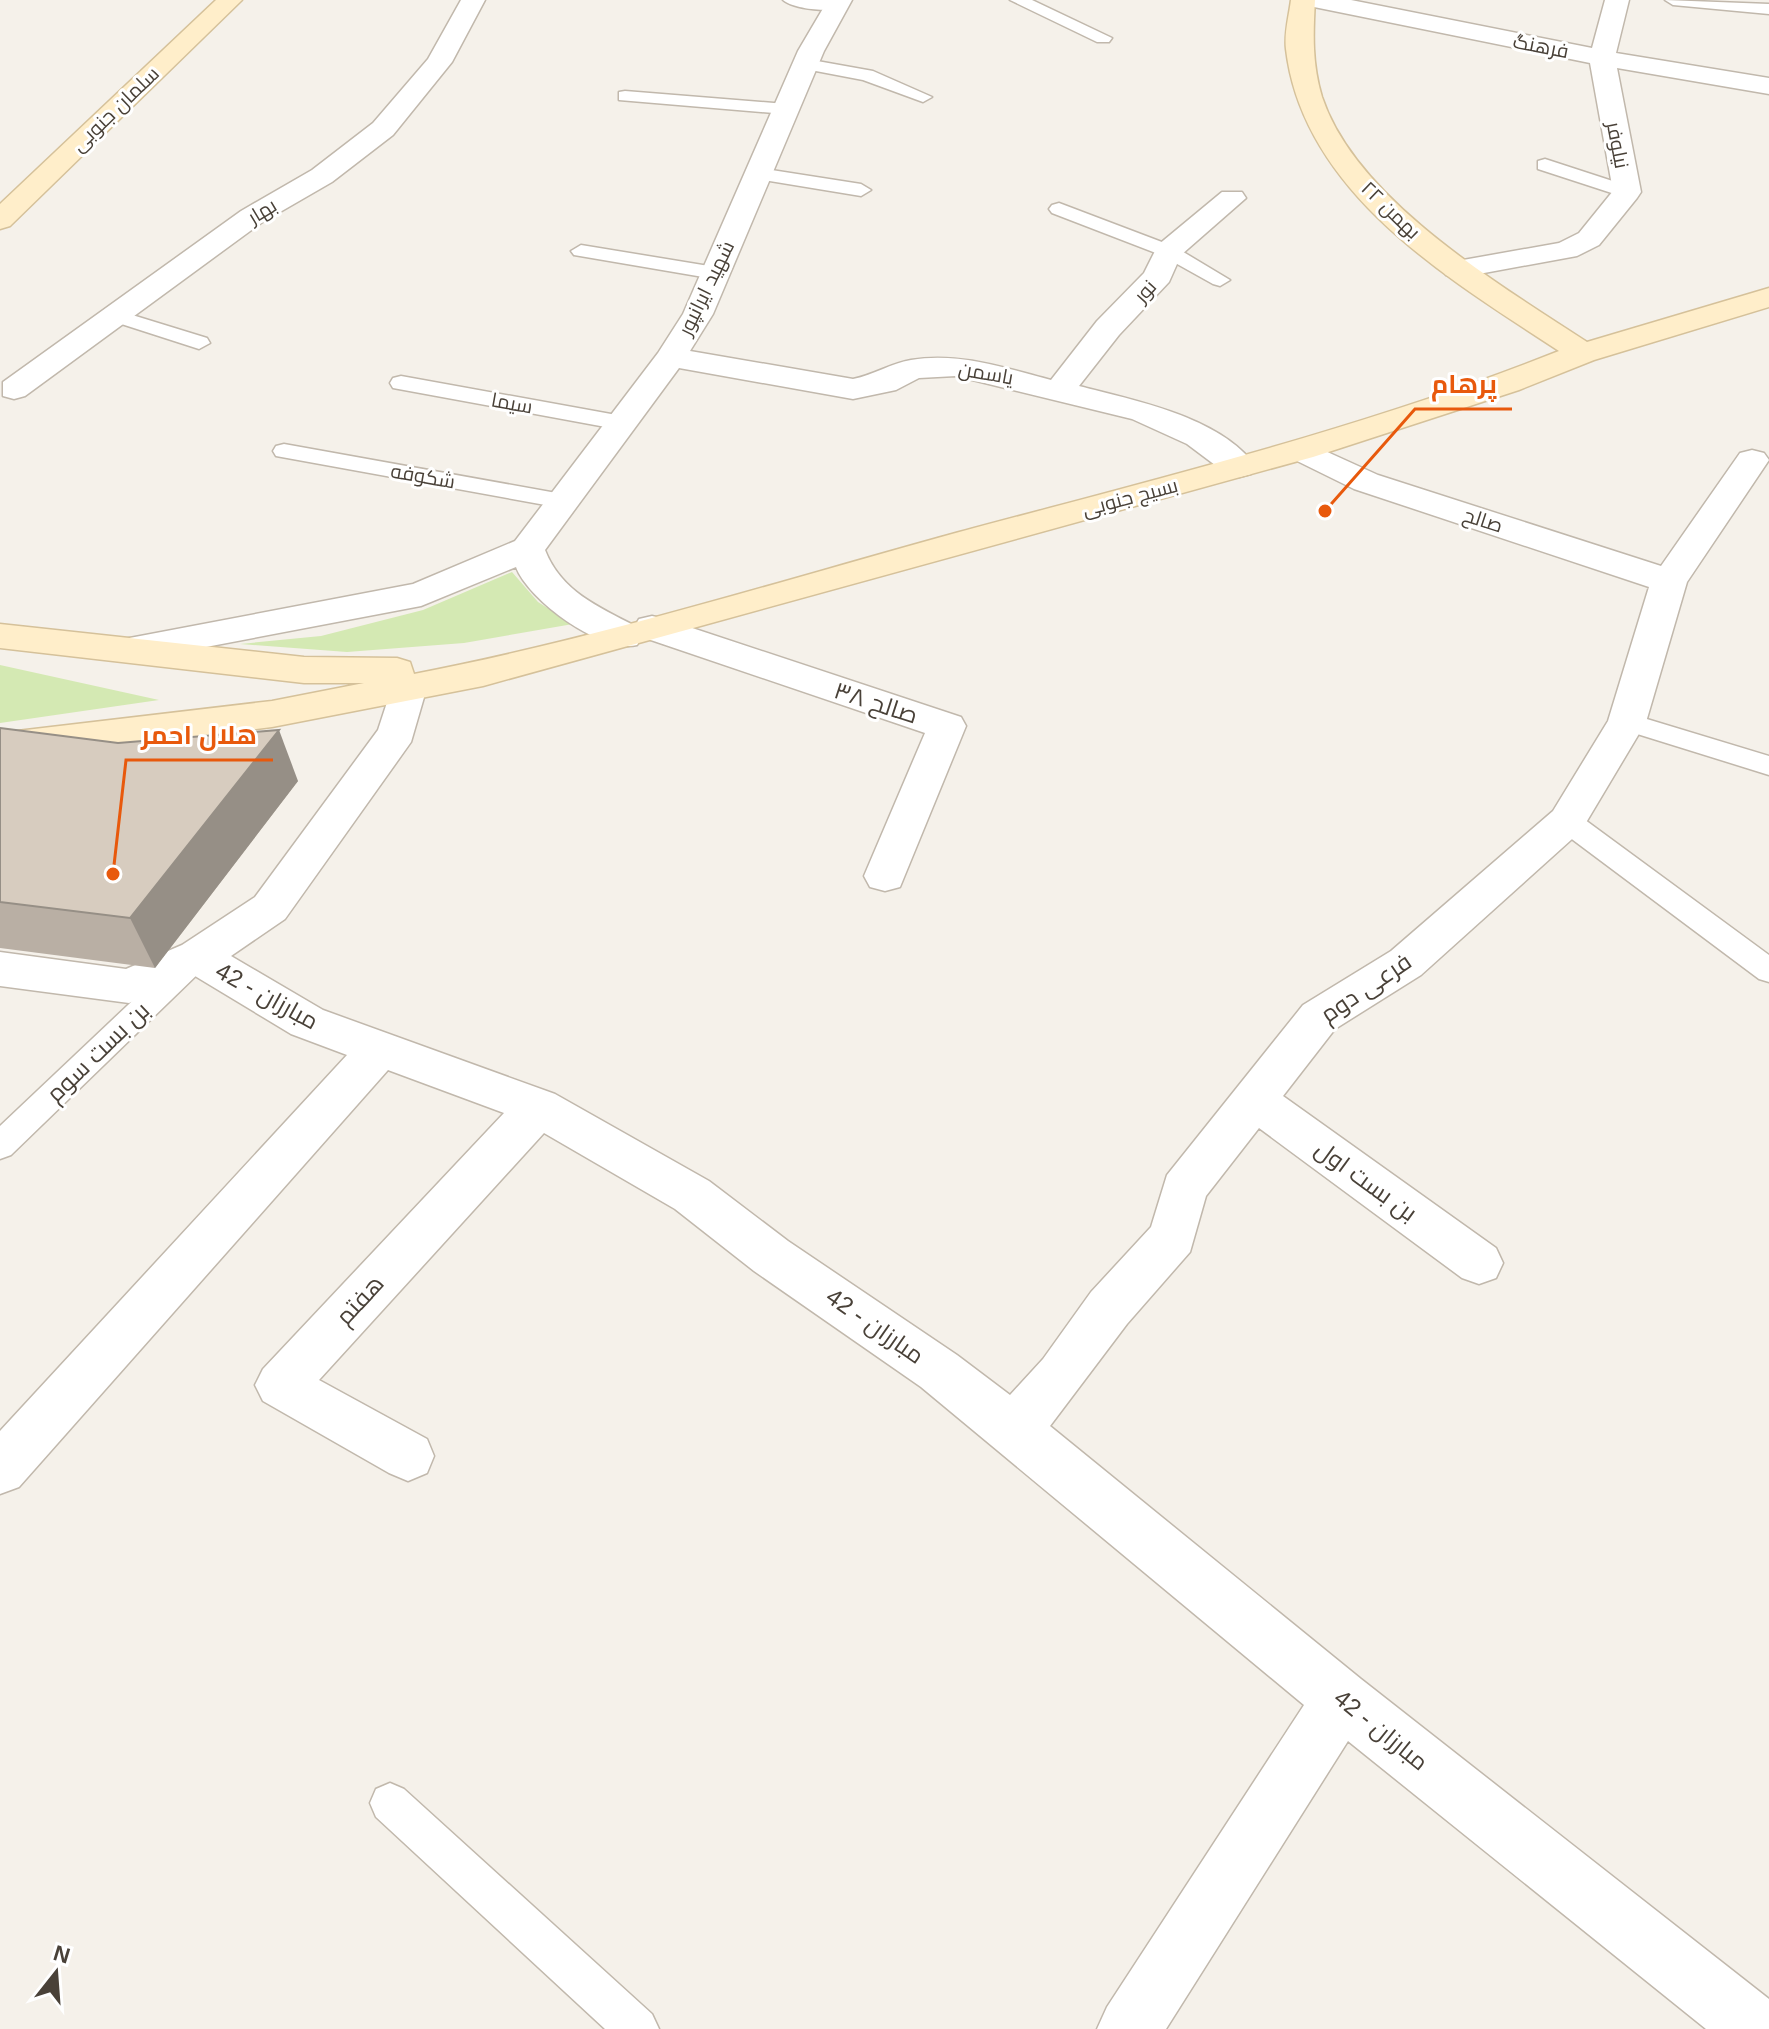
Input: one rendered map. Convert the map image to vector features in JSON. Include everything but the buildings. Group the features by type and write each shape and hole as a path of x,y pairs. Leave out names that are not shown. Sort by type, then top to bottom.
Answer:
{"main road":[{"name":"سلمان جنوبی","path":"0,220 230,0"},
{"name":"۲۲ بهمن","path":"1303,0 1299,48 1325,138 1376,200 1457,269 1583,353"},
{"name":"بسیج جنوبی","path":"483,673 1301,450 1508,383 1583,353 1769,297"},
{"path":"0,636 304,670 483,673"},
{"path":"0,747 272,714 483,673"}],"street":[{"name":"بهار","path":"5,395 251,217 322,176 383,129 439,62 473,0"},
{"name":"فرهنگ","path":"1314,0 1602,58 1769,86"},
{"name":"نیلوفر","path":"1457,269 1567,250 1589,239 1627,192 1602,58 1617,0"},
{"name":"شهید ایرانپور","path":"527,549 671,357 698,314 806,64 838,2"},
{"name":"نور","path":"1060,389 1108,328 1158,276 1168,251 1189,230 1232,198"},
{"name":"یاسمن","path":"671,357 853,389 885,383 912,369 956,366 1060,389 1143,412 1199,437 1239,467"},
{"name":"صالح","path":"1301,450 1366,482 1669,581"},
{"name":"فرعی دوم","path":"1014,1429 1061,1375 1109,1308 1173,1237 1184,1189 1319,1017 1406,963 1567,821 1627,722 1669,581 1752,460"},
{"path":"132,649 421,594 527,549 538,578 573,608 638,632"},
{"name":"صالح ۳۸","path":"638,632 947,726 885,876"},
{"name":"مبارزان - 42","path":"408,687 397,733 270,908 197,957 307,1022 539,1107 692,1195 771,1256 939,1371 1014,1429 1341,1699 1756,2029"},
{"path":"0,969 129,986 197,957"},
{"path":"0,1469 381,1048"},
{"name":"بن بست اول","path":"1253,1099 1479,1263"},
{"name":"هفتم","path":"408,1456 281,1385 539,1107"},
{"path":"1129,2029 1341,1699"}],"lane":[{"path":"791,0 838,2"},
{"path":"1018,0 1103,38"},
{"path":"1673,0 1769,9"},
{"path":"806,64 867,75 923,97"},
{"path":"625,96 786,109"},
{"path":"1545,165 1627,192"},
{"path":"758,174 861,190"},
{"path":"1059,209 1168,251 1220,280"},
{"path":"581,251 715,273"},
{"path":"116,316 199,343"},
{"name":"سیما","path":"401,383 622,423"},
{"name":"شکوفه","path":"284,451 562,501"},
{"path":"1627,722 1769,766"},
{"path":"1567,821 1769,971"},
{"name":"بن بست سوم","path":"0,1146 197,957"},
{"path":"390,1803 637,2029"}],"green space":[{"path":"512,572 538,602 573,624 464,643 347,652 240,644 321,636 423,610"},
{"path":"0,665 159,700 0,723"}],"place":[{"name":"پرهام","path":"1325,511"},
{"name":"هلال احمر","path":"113,874"}]}
